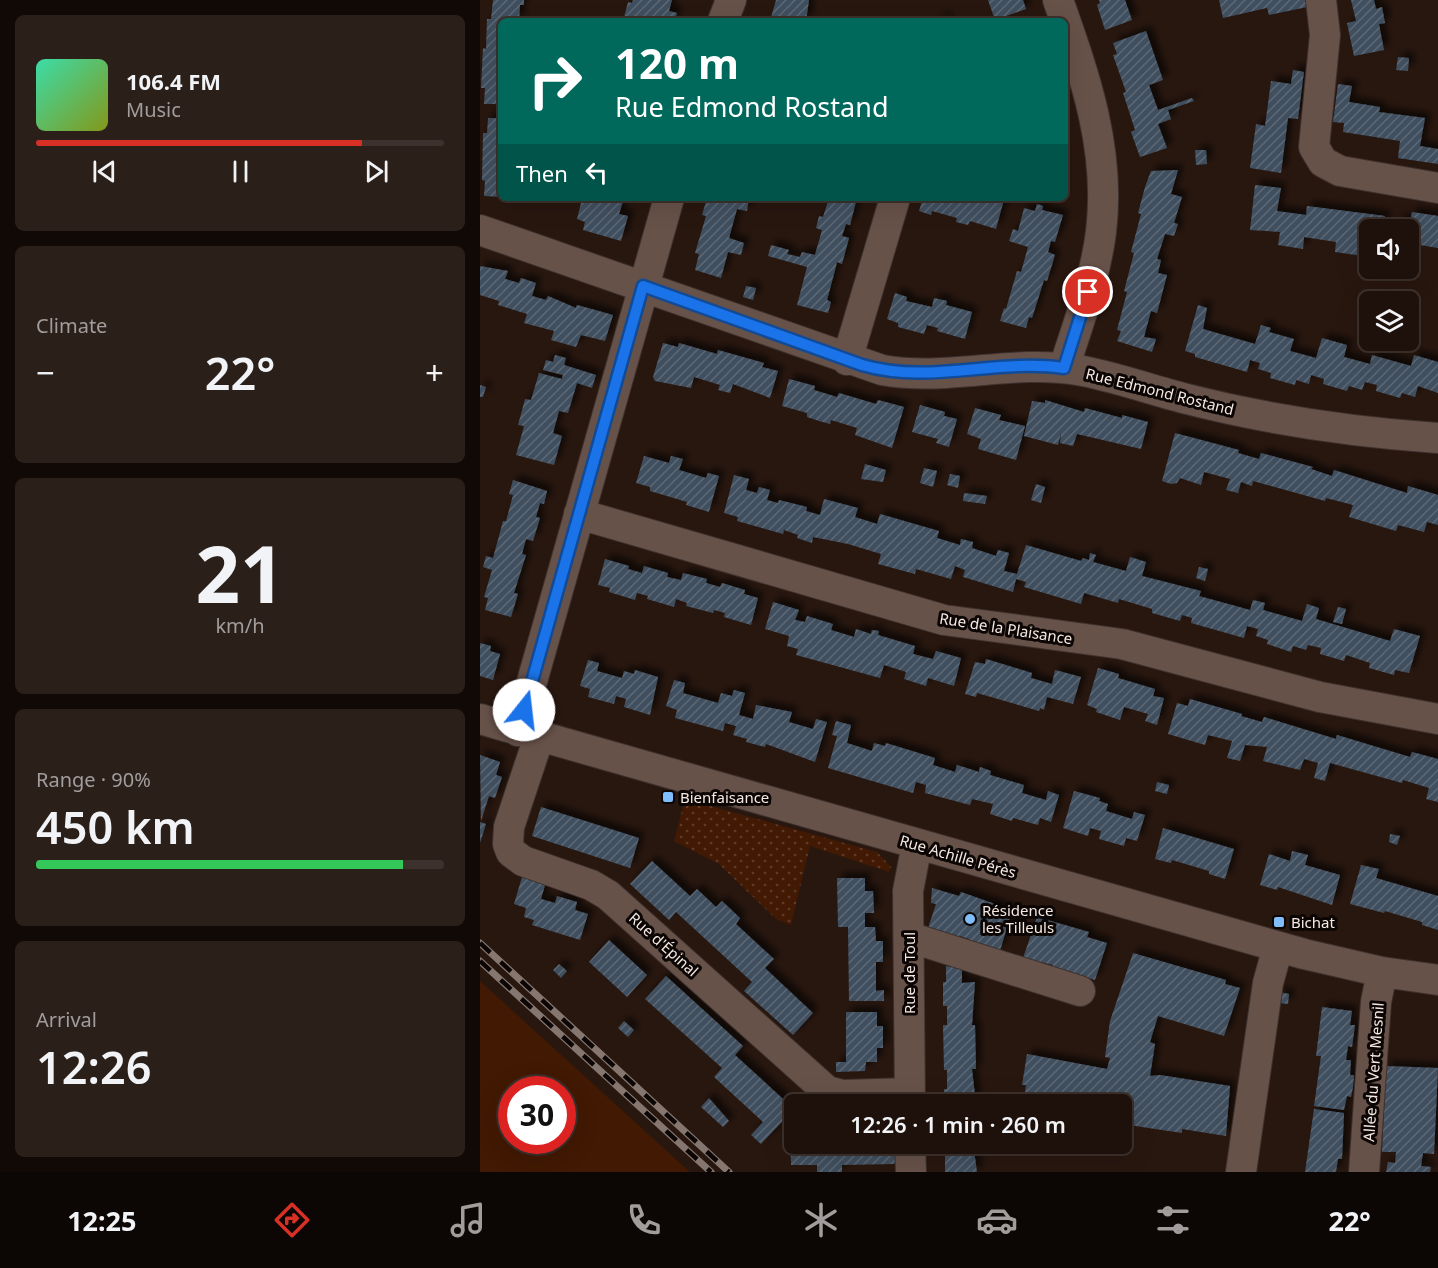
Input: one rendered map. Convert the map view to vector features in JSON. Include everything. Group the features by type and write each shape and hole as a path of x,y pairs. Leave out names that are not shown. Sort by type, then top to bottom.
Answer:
{"street":[{"path":"724,18 731,0"},
{"path":"1059,0 1065,18"},
{"path":"1321,0 1325,35 1313,135 1317,156 1330,168 1340,171 1438,188"},
{"path":"1064,368 1095,267 1102,221 1103,176 1100,141 1089,87 1068,26"},
{"name":"Rue d'Épinal","path":"668,201 579,514 528,734 509,827 508,844 516,857 591,885 608,895 827,1091 838,1094"},
{"path":"847,360 895,201"},
{"name":"Rue Edmond Rostand","path":"480,230 847,360 892,372 924,374 1028,366 1064,368 1257,415 1345,430 1438,438"},
{"name":"Rue de la Plaisance","path":"579,514 944,620 1003,630 1122,644 1320,697 1438,719"},
{"name":"Rue Achille Pérès","path":"480,719 1278,947 1382,972 1438,981"},
{"name":"Rue de Toul","path":"910,1094 909,879 917,844"},
{"path":"909,937 1080,991"},
{"path":"1241,1172 1268,983 1278,947"},
{"name":"Allée du Vert Mesnil","path":"1364,1172 1376,1002 1382,972"},
{"path":"910,1154 911,1172"}],"shaded area":[{"path":"685,799 877,852 891,867 889,872 810,846 791,925 776,919 719,864 674,841"},
{"path":"480,981 690,1172 480,1172"}],"building":[{"path":"493,0 524,0 524,5 520,5 519,18 498,18 498,104 484,104 485,88 481,88 483,48 486,49 487,19 491,19"},
{"path":"633,0 672,0 669,11 677,13 675,18 624,18 628,2 632,3"},
{"path":"776,0 809,0 806,18 771,18"},
{"path":"988,0 1023,0 1026,9 994,18"},
{"path":"1099,0 1125,0 1132,20 1105,30 1097,5 1100,3"},
{"path":"1219,0 1311,0 1312,6 1269,15 1267,8 1223,18"},
{"path":"1351,0 1374,0 1376,9 1382,7 1385,23 1379,24 1384,50 1354,56 1347,23 1356,21"},
{"path":"1146,31 1163,80 1149,85 1158,110 1192,98 1194,101 1168,110 1171,119 1158,124 1167,148 1140,157 1131,132 1135,130 1123,93 1126,92 1113,55 1117,54 1113,43"},
{"path":"1398,57 1409,58 1408,71 1396,70"},
{"path":"1293,70 1304,72 1298,119 1288,118 1281,173 1250,168 1256,124 1265,126 1271,81 1291,84"},
{"path":"1338,84 1352,86 1349,102 1380,107 1379,112 1425,118 1420,146 1438,149 1438,164 1398,158 1400,141 1343,132 1344,123 1333,122"},
{"path":"488,118 498,118 498,197 484,196 483,133 487,133"},
{"path":"1195,150 1206,150 1207,164 1196,165"},
{"path":"1178,170 1171,194 1182,197 1174,223 1178,224 1174,236 1165,234 1157,259 1161,260 1158,273 1167,275 1157,313 1151,311 1144,337 1156,339 1152,352 1117,341 1121,331 1117,330 1134,253 1131,252 1141,214 1138,213 1151,171"},
{"path":"1255,185 1281,188 1277,211 1306,215 1307,206 1385,216 1385,219 1359,219 1359,255 1335,252 1336,242 1304,237 1303,249 1278,245 1280,232 1250,230"},
{"path":"582,201 623,201 619,214 628,216 621,241 583,230 585,222 577,219"},
{"path":"706,201 749,201 747,211 737,209 729,238 744,243 741,255 728,252 721,278 695,270 699,254 695,253 706,216 702,215"},
{"path":"828,201 856,201 850,225 846,224 842,236 849,238 842,264 837,262 827,300 831,302 828,313 797,305 807,267 768,256 771,245 789,250 787,254 800,257 802,252 815,255 822,230 816,228 819,216 823,217"},
{"path":"922,201 996,201 1003,203 996,229 970,221 968,225 956,222 957,218 932,211 931,215 919,211"},
{"path":"1037,204 1043,206 1042,210 1063,215 1055,242 1051,241 1048,252 1055,255 1047,281 1044,280 1032,318 1029,317 1026,328 1000,321 1004,308 1006,309 1017,271 1021,272 1028,247 1009,241 1013,229 1018,231 1024,208 1035,211"},
{"path":"1412,212 1438,216 1438,248 1419,245 1419,219 1410,219"},
{"path":"480,266 508,271 505,279 519,283 521,278 536,283 532,296 546,300 548,296 576,308 577,305 613,315 605,341 581,335 576,347 551,340 554,331 524,323 527,314 498,305 499,301 480,295"},
{"path":"746,286 756,288 753,300 743,297"},
{"path":"895,293 907,297 906,301 932,307 934,298 947,301 946,305 972,312 965,339 937,331 938,328 927,325 924,334 898,327 898,323 887,319"},
{"path":"1198,305 1207,308 1203,329 1255,344 1261,325 1271,328 1269,332 1294,339 1290,351 1316,358 1322,338 1347,345 1344,357 1370,364 1372,355 1411,366 1414,355 1438,362 1438,393 1418,386 1415,397 1402,393 1400,398 1376,391 1377,385 1365,382 1362,390 1349,386 1347,391 1323,384 1324,379 1311,375 1309,384 1296,380 1295,385 1270,378 1271,373 1258,369 1260,363 1250,360 1247,372 1195,357 1195,354 1185,351"},
{"path":"663,343 678,347 679,343 717,354 718,350 764,363 762,367 778,371 770,398 733,384 730,393 718,390 720,385 694,377 691,388 655,381 653,377"},
{"path":"555,355 566,358 564,365 596,375 592,388 577,383 568,413 559,411 553,433 562,436 554,465 516,455 524,426 518,425 525,399 531,400 539,373 562,379 563,375 543,370 546,360 553,362"},
{"path":"789,379 815,386 814,390 837,397 839,393 876,404 878,400 904,407 892,448 855,435 857,428 831,420 830,424 819,421 807,417 807,413 782,406"},
{"path":"480,385 486,387 483,397 480,397"},
{"path":"1045,400 1084,412 1085,408 1148,422 1141,449 1077,434 1073,446 1060,443 1061,433 1058,445 1024,436 1032,401 1045,403"},
{"path":"920,405 945,412 944,416 957,419 949,447 936,443 938,439 912,432"},
{"path":"975,408 1001,415 999,420 1025,426 1016,460 978,449 981,439 967,434"},
{"path":"1175,433 1239,450 1238,453 1259,459 1261,453 1313,467 1311,469 1332,476 1334,470 1407,493 1408,486 1438,495 1438,525 1427,522 1424,532 1398,525 1396,531 1349,517 1353,505 1326,498 1325,501 1253,481 1252,486 1241,482 1238,493 1226,490 1230,479 1204,472 1201,485 1180,478 1177,483 1171,484 1162,481"},
{"path":"644,456 669,463 671,456 683,459 679,470 706,478 708,473 719,476 709,512 686,505 687,502 650,491 650,487 636,483"},
{"path":"865,464 886,470 883,482 861,479"},
{"path":"924,468 937,471 933,487 920,483"},
{"path":"950,474 960,476 958,488 947,485"},
{"path":"734,475 749,479 746,490 757,493 759,487 770,490 767,500 778,503 779,500 807,507 806,511 820,515 824,499 858,508 855,517 877,524 880,514 939,531 937,538 960,545 961,539 973,542 972,548 996,556 998,550 1009,553 1004,571 1017,574 1026,545 1081,561 1083,558 1089,560 1090,553 1096,555 1093,562 1126,571 1130,557 1146,562 1142,576 1201,591 1199,596 1250,610 1253,600 1265,603 1263,610 1302,621 1307,604 1319,608 1316,619 1390,641 1394,629 1420,636 1409,673 1395,670 1394,675 1369,668 1370,663 1346,655 1344,661 1320,654 1321,648 1308,645 1306,650 1293,646 1291,652 1267,644 1268,640 1256,636 1258,629 1247,626 1244,638 1191,623 1192,618 1182,615 1180,621 1152,613 1152,609 1119,599 1118,603 1084,593 1081,604 1024,587 1026,582 1016,579 1013,592 963,577 965,570 955,566 951,579 916,569 915,574 878,564 881,554 848,544 813,537 812,543 784,530 783,534 737,521 738,517 724,513"},
{"path":"513,480 547,491 544,504 540,503 536,517 540,518 533,541 526,539 522,554 526,555 514,593 518,594 511,617 485,610 488,598 484,597 492,570 483,567 486,556 493,558 503,521 506,521 513,495 509,494"},
{"path":"1036,484 1045,487 1041,503 1031,500"},
{"path":"964,493 987,496 985,504 963,501"},
{"path":"605,559 629,566 628,569 642,573 644,566 668,573 667,577 681,580 683,573 707,579 706,583 720,587 722,583 745,590 744,594 758,598 751,625 724,617 725,613 714,610 713,613 686,606 687,603 676,599 674,607 647,599 648,596 637,593 635,600 609,592 610,588 598,585"},
{"path":"1199,567 1208,569 1205,581 1196,578"},
{"path":"773,602 799,610 795,620 805,622 807,616 833,624 831,630 854,637 856,629 871,634 872,630 879,631 878,635 915,646 913,654 933,659 936,651 961,658 954,686 928,678 926,686 904,679 906,672 884,665 880,678 796,655 798,649 787,646 789,636 765,629"},
{"path":"1338,607 1346,609 1342,624 1333,622"},
{"path":"480,643 491,646 490,651 500,654 493,680 480,676"},
{"path":"986,659 1032,673 1031,678 1052,684 1055,670 1081,677 1073,704 1047,697 1044,710 1040,708 1039,711 977,693 976,697 965,694 975,662 985,664"},
{"path":"588,660 599,663 597,671 622,678 624,671 634,674 635,670 658,677 650,715 624,707 626,699 616,696 614,704 588,697 590,689 580,686"},
{"path":"1098,668 1119,674 1118,678 1155,689 1153,696 1164,698 1157,725 1145,721 1148,714 1124,707 1120,720 1096,712 1097,709 1087,705"},
{"path":"674,680 685,683 683,693 718,703 721,693 732,696 734,690 745,693 739,715 753,719 756,705 792,712 789,722 813,729 816,719 827,722 815,762 766,744 765,747 746,742 747,739 733,735 736,726 725,723 723,731 675,718 677,710 666,706"},
{"path":"1190,699 1262,722 1264,717 1336,739 1337,735 1410,757 1412,752 1438,759 1438,802 1426,799 1429,788 1403,780 1402,783 1330,763 1325,781 1314,778 1318,763 1304,759 1300,770 1263,761 1267,747 1245,745 1240,761 1227,758 1232,741 1208,735 1205,745 1168,734 1177,703 1188,706"},
{"path":"836,721 851,725 847,743 872,751 874,743 885,746 886,743 935,758 933,765 955,772 957,765 979,772 980,767 991,771 990,775 1024,785 1022,793 1046,800 1048,791 1059,795 1051,822 1040,818 1038,825 1013,818 1012,821 990,814 993,804 972,799 970,805 925,793 926,785 916,782 913,793 828,768 837,736 832,735"},
{"path":"480,755 500,762 496,775 502,777 495,798 489,796 481,821"},
{"path":"1157,782 1169,785 1167,794 1155,791"},
{"path":"1074,791 1100,798 1099,801 1108,804 1106,811 1132,819 1134,812 1145,815 1137,841 1126,838 1124,846 1099,839 1101,831 1090,828 1088,836 1063,828"},
{"path":"541,807 639,838 630,868 532,836"},
{"path":"480,822 486,824 480,843"},
{"path":"1163,828 1234,849 1225,879 1209,874 1209,871 1172,860 1171,863 1155,859"},
{"path":"1390,834 1400,836 1397,845 1389,842"},
{"path":"1292,851 1308,855 1305,865 1340,875 1332,905 1278,887 1277,890 1260,885 1269,854 1290,861"},
{"path":"652,861 690,896 697,889 716,907 722,901 740,918 736,924 774,959 765,968 813,1013 793,1035 744,991 752,982 676,912 669,920 630,884"},
{"path":"1361,865 1379,869 1376,878 1438,896 1438,930 1422,925 1422,922 1385,911 1384,913 1350,904"},
{"path":"522,877 545,885 541,899 555,903 557,896 577,902 575,910 588,914 580,940 532,925 534,920 524,917 526,908 514,904"},
{"path":"837,878 865,878 865,891 873,891 874,913 865,913 865,927 875,927 876,941 883,941 883,962 876,962 876,991 884,990 884,1001 849,1001 848,927 838,927"},
{"name":"Résidence les Tilleuls","path":"932,888 959,896 961,892 1012,910 1000,951 968,941 969,939 960,936 959,939 928,928 936,904 931,903"},
{"name":"Résidence les Tilleuls","path":"1037,917 1089,932 1087,937 1107,943 1095,980 1052,967 1053,965 1023,958"},
{"path":"609,940 647,975 627,997 589,962"},
{"path":"1133,953 1226,980 1225,984 1240,988 1224,1036 1158,1016 1150,1042 1155,1044 1150,1076 1160,1075 1230,1086 1226,1136 1182,1129 1182,1133 1132,1126 1132,1094 1025,1094 1026,1085 1022,1085 1027,1054 1107,1069 1110,1058 1105,1057 1110,1021"},
{"path":"559,964 567,971 561,978 553,970"},
{"path":"946,966 962,968 962,983 975,982 972,1025 975,1025 976,1069 972,1069 975,1094 944,1094 944,1089 947,1089 947,1070 944,1070 943,1025 947,1025 947,1006 943,1006 943,982 946,982"},
{"path":"666,976 743,1046 735,1055 784,1100 784,1120 761,1144 751,1135 763,1122 714,1077 722,1068 645,999"},
{"path":"1279,992 1289,994 1288,1004 1278,1003"},
{"path":"1322,1007 1352,1011 1350,1025 1355,1025 1352,1047 1348,1046 1346,1060 1351,1060 1350,1075 1354,1075 1353,1087 1351,1097 1347,1096 1344,1110 1314,1106 1321,1056 1316,1056"},
{"path":"846,1012 877,1012 877,1026 883,1026 883,1048 877,1048 877,1062 866,1062 865,1071 836,1072 836,1062 846,1062"},
{"path":"624,1021 634,1030 628,1037 618,1028"},
{"path":"1386,1066 1438,1068 1434,1154 1423,1153 1421,1166 1431,1167 1430,1172 1386,1172 1388,1162 1395,1163 1396,1152 1382,1152"},
{"path":"709,1098 729,1121 723,1127 701,1107"},
{"path":"1314,1109 1344,1113 1342,1159 1338,1159 1336,1172 1305,1172"},
{"path":"791,1154 895,1154 895,1164 842,1165 842,1172 817,1172 817,1165 791,1165"},
{"path":"945,1154 975,1154 977,1172 945,1172"}],"railway":[{"path":"480,943 729,1172"},
{"path":"480,961 711,1172"}],"place":[{"name":"Bienfaisance","path":"668,797"},
{"name":"Résidence les Tilleuls","path":"970,919"},
{"name":"Bichat","path":"1279,922"}],"route":[{"path":"524,710 643,286 871,368 924,374 1028,366 1064,368 1088,292"}]}
